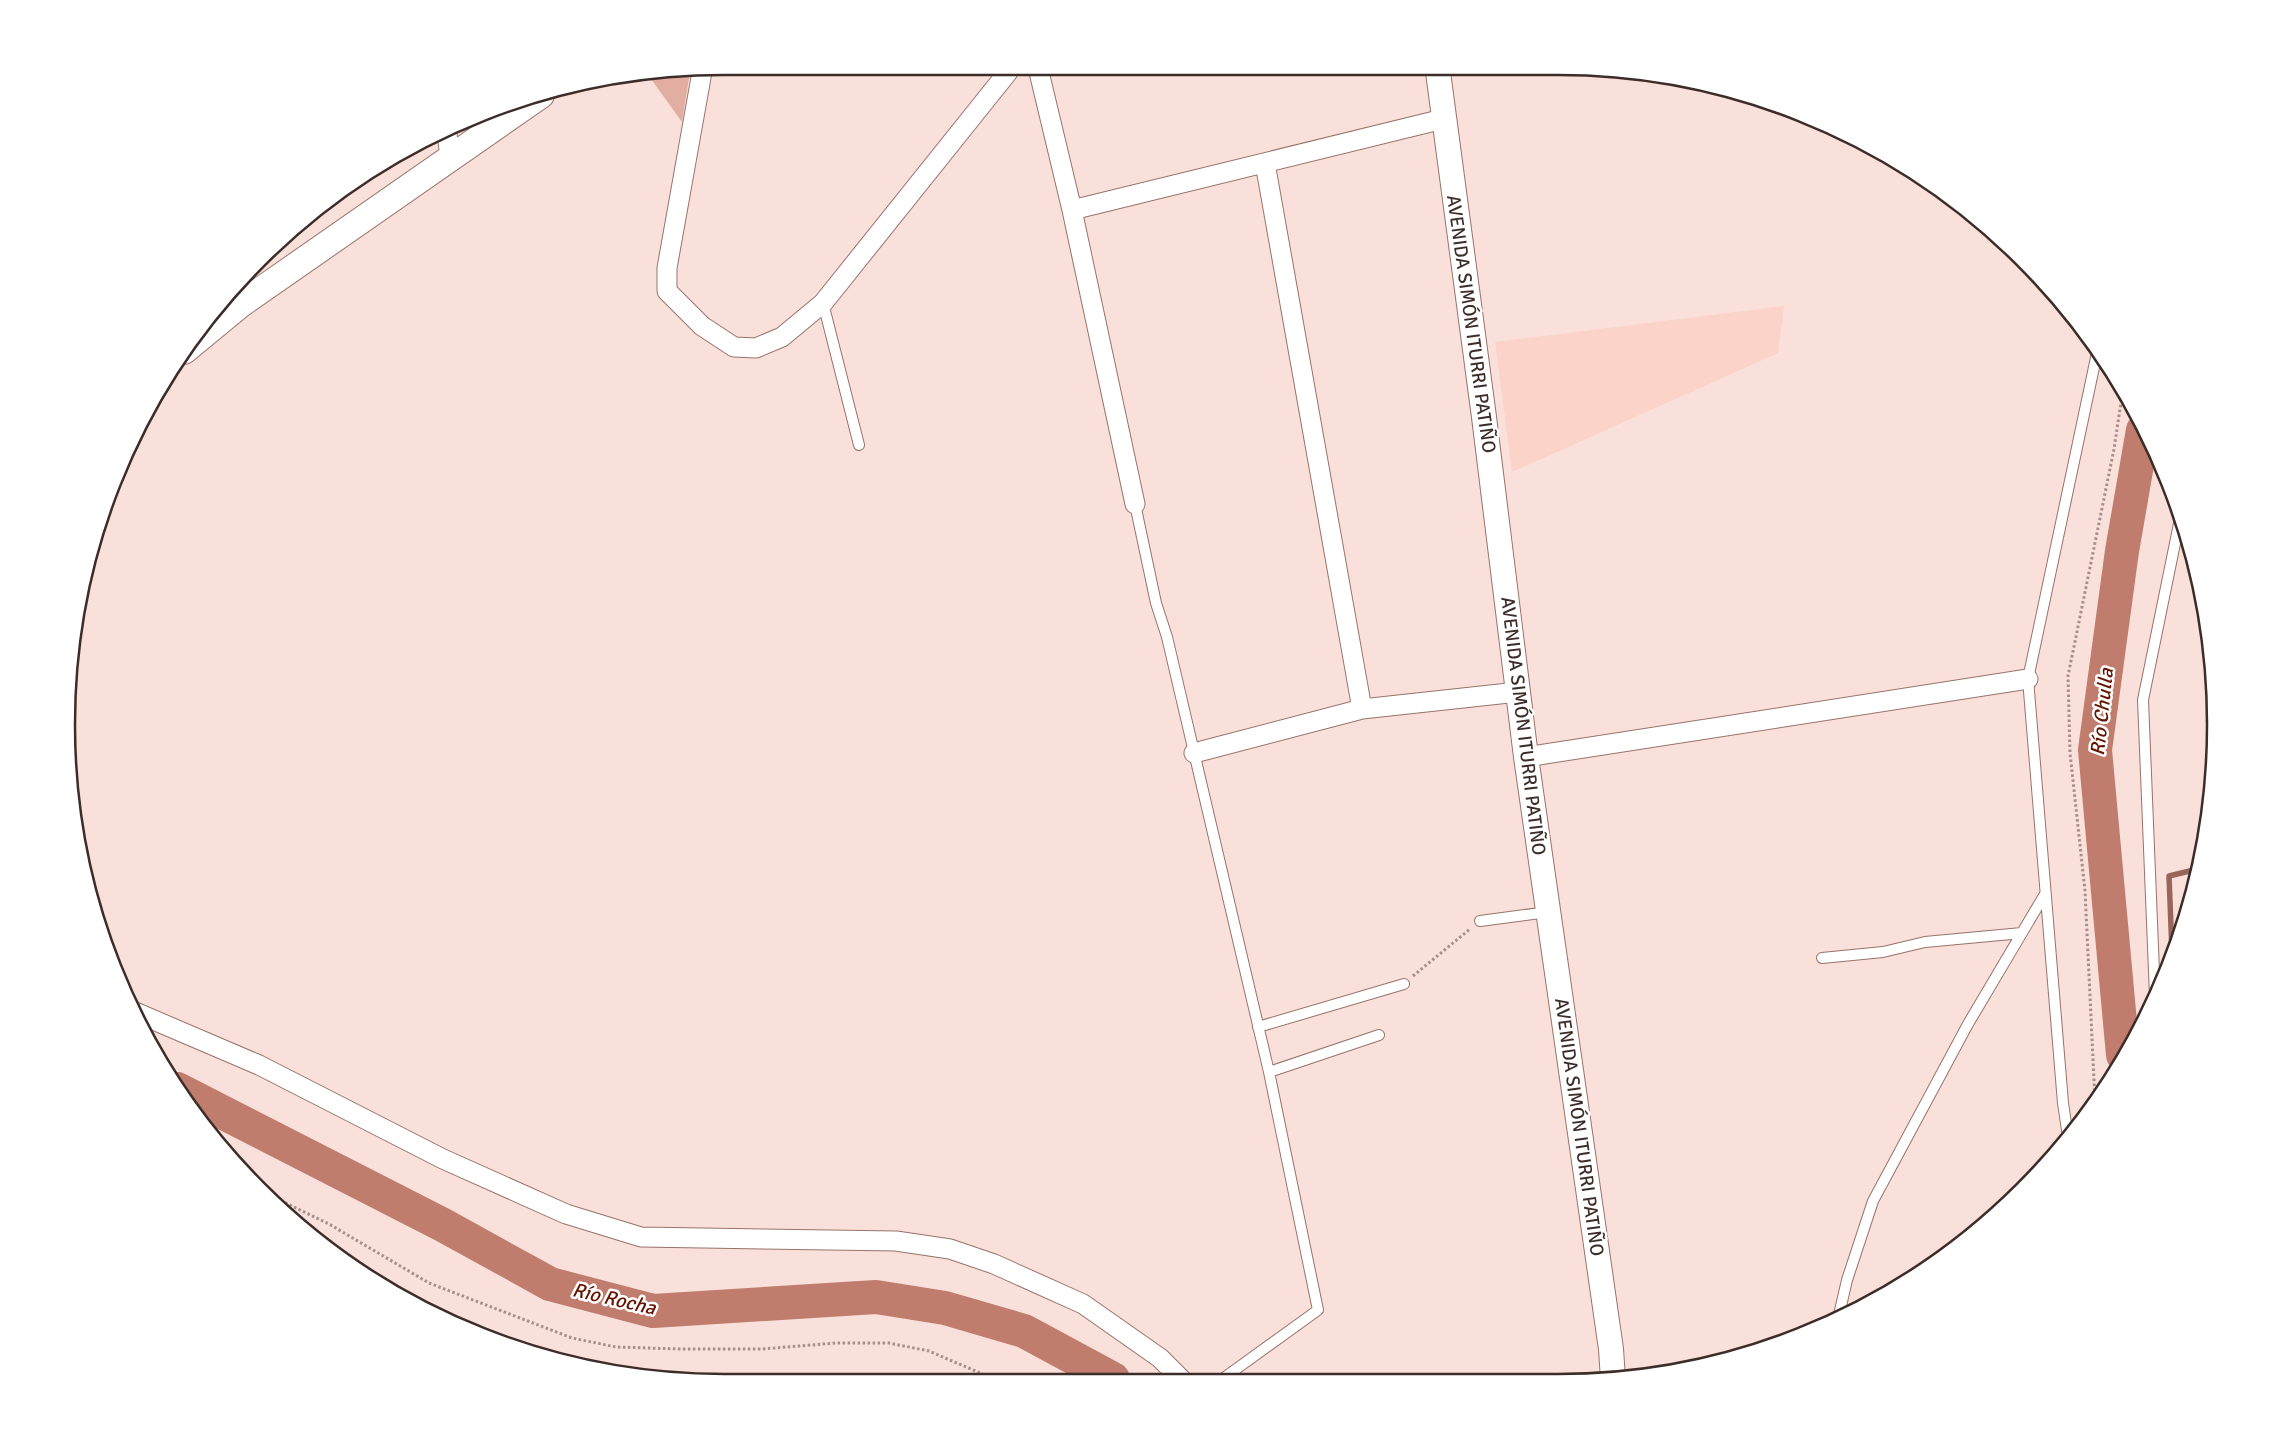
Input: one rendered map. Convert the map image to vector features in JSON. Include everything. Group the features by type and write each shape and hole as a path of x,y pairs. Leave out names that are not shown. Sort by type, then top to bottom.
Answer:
{"main road":[{"path":"230,303 239,294 448,145 513,110"}],"street":[{"path":"701,76 668,268 668,291 702,326 734,347 756,348 782,337 822,303 1006,75"},
{"path":"1040,75 1072,210 1135,504"},
{"name":"AVENIDA SIMÓN ITURRI PATIÑO","path":"1438,75 1484,417 1526,757 1611,1349 1613,1372"},
{"path":"1072,210 1443,119"},
{"path":"1265,163 1362,709"},
{"path":"1526,757 2028,679"},
{"path":"1194,753 1362,709 1518,692"},
{"path":"144,1016 259,1065 443,1159 566,1214 641,1237 896,1241 950,1249 994,1264 1083,1304 1160,1358 1176,1374"}],"lane":[{"path":"822,303 859,445"},
{"path":"2067,1128 2045,894 2028,679 2095,360"},
{"path":"1135,504 1156,604 1167,636 1269,1072 1318,1310 1229,1374"},
{"path":"2154,981 2143,700 2178,531"},
{"path":"1840,1309 1847,1280 1873,1201 1968,1024 2045,894"},
{"path":"1480,920 1548,912"},
{"path":"1822,958 1883,952 1925,942 2022,933"},
{"path":"1258,1027 1404,984"},
{"path":"1269,1072 1379,1035"}],"path":[{"path":"2094,1090 2085,891 2070,753 2068,676 2114,449 2121,402"},
{"path":"1404,984 1480,920"},
{"path":"285,1203 329,1224 429,1283 572,1338 616,1346 680,1349 762,1349 836,1343 889,1343 929,1351 982,1374"}],"shaded area":[{"path":"689,76 682,122 651,80"},
{"path":"1784,306 1778,353 1512,472 1495,342"}],"waterway":[{"name":"Río Chulla","path":"2122,1045 2095,750 2122,551 2141,440"},
{"path":"2171,937 2169,876 2190,871"},
{"name":"Río Rocha","path":"193,1097 443,1225 550,1284 653,1311 876,1297 945,1308 1024,1331 1104,1374"}]}
